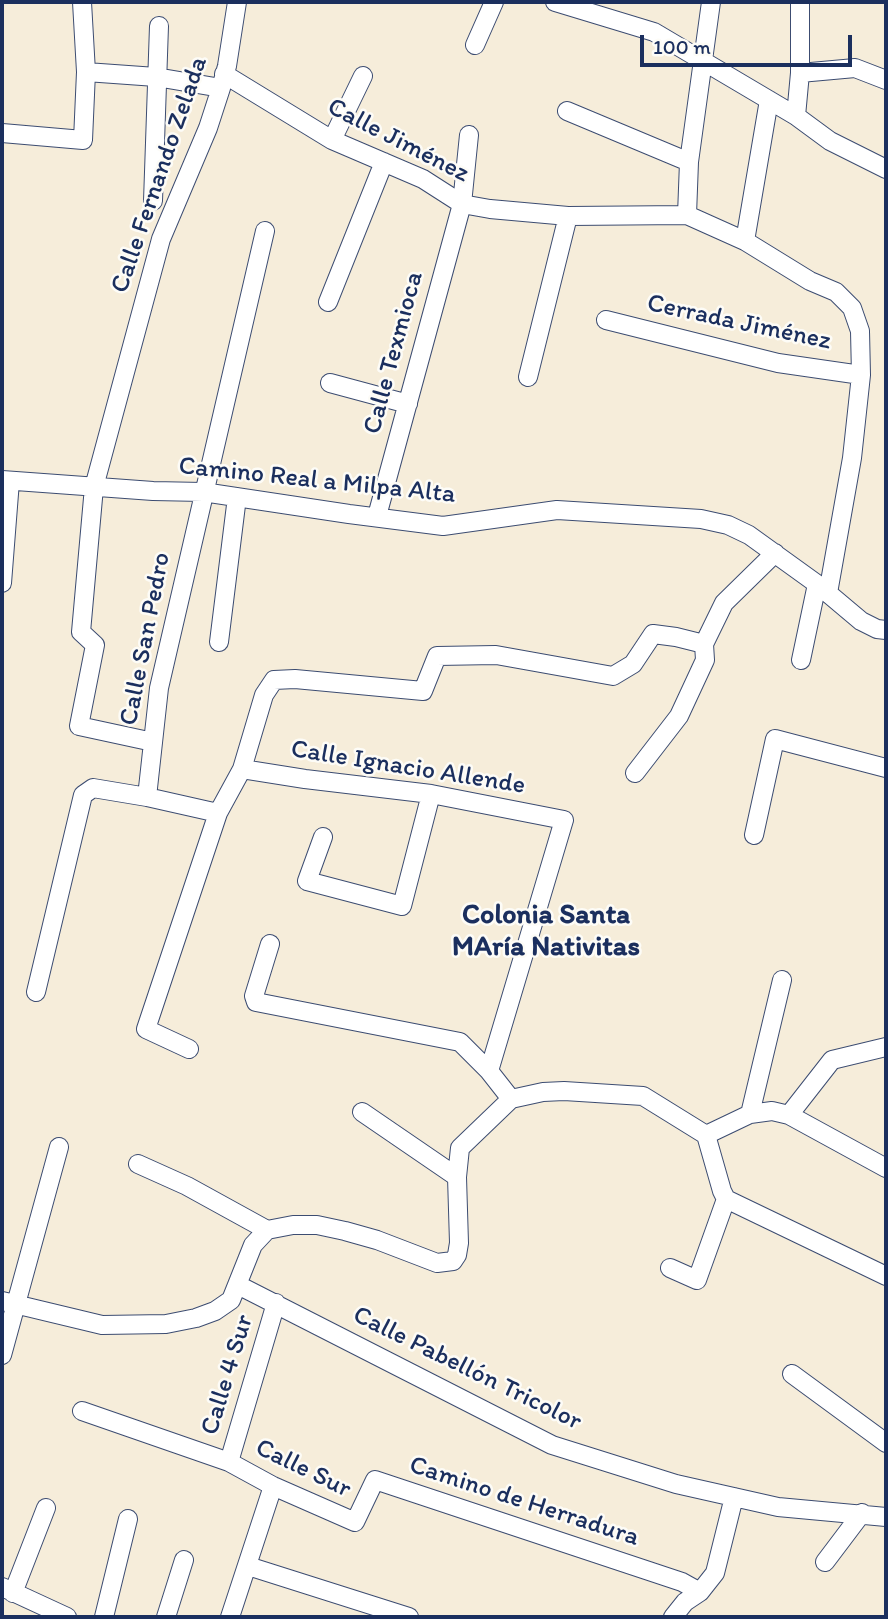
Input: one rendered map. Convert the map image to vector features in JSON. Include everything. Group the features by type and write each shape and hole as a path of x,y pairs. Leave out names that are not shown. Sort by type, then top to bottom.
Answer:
{"street":[{"path":"2,133 83,140 86,72 82,2"},
{"name":"Calle Fernando Zelada","path":"153,743 79,726 95,645 82,632 94,486 161,239 208,128 223,81 237,2"},
{"path":"475,45 494,2"},
{"path":"555,2 654,32 796,116 830,141 886,169"},
{"path":"711,2 689,162 687,215 745,241 810,281 836,292 852,308 860,331 861,375 852,458 823,588 801,660"},
{"path":"796,116 800,73 800,2"},
{"path":"153,201 159,26"},
{"path":"800,73 855,68 886,80"},
{"name":"Calle Jiménez","path":"86,72 223,81 332,139 423,179 462,204 568,216 687,215"},
{"path":"332,139 363,76"},
{"path":"745,241 769,100"},
{"path":"567,111 689,162"},
{"name":"Calle Texmioca","path":"377,516 462,204 469,135"},
{"path":"328,302 384,162"},
{"path":"528,377 568,216"},
{"name":"Calle San Pedro","path":"147,797 159,688 265,231"},
{"name":"Cerrada Jiménez","path":"606,320 778,363 861,375"},
{"path":"330,383 408,404"},
{"path":"2,583 6,480"},
{"name":"Camino Real a Milpa Alta","path":"6,480 203,492 443,526 558,510 701,519 728,525 749,535 823,588 861,621 877,629 886,630"},
{"path":"219,642 237,497"},
{"path":"635,773 679,716 705,660 704,644 724,603 775,553"},
{"path":"189,1049 146,1029 218,813 243,769 264,695 274,680 295,679 423,691 437,656 496,655 613,676 633,664 653,634 704,644"},
{"path":"754,835 775,739 886,768"},
{"name":"Calle Ignacio Allende","path":"243,769 431,794 565,820 489,1071"},
{"path":"36,992 83,795 93,788 218,813"},
{"path":"323,837 307,881 402,906 431,794"},
{"path":"270,944 254,996 256,1002 460,1042 512,1099"},
{"path":"750,1114 782,980"},
{"path":"789,1115 832,1060 886,1047"},
{"path":"138,1164 187,1186 267,1230 317,1225 377,1240 437,1263 447,1263 453,1261 457,1255 457,1177 460,1148 512,1099 543,1092 564,1091 643,1096 706,1135 726,1199 884,1270"},
{"path":"706,1135 750,1114 772,1111 789,1115 886,1168"},
{"path":"362,1112 457,1177"},
{"path":"2,1355 8,1303 59,1147"},
{"path":"670,1268 697,1280 726,1199"},
{"path":"8,1303 102,1325 166,1324 196,1318 215,1311 231,1300 253,1245 267,1230"},
{"name":"Calle Pabellón Tricolor","path":"238,1285 552,1445 676,1483 778,1507 886,1517"},
{"name":"Calle 4 Sur","path":"229,1462 276,1304"},
{"path":"792,1374 886,1443"},
{"name":"Calle Sur","path":"82,1411 229,1462 273,1486 355,1522"},
{"name":"Camino de Herradura","path":"355,1522 374,1480 629,1564 700,1592"},
{"path":"230,1617 273,1486"},
{"path":"673,1617 685,1602 700,1592 715,1573 734,1497"},
{"path":"46,1508 8,1590 67,1617"},
{"path":"825,1562 862,1513"},
{"path":"104,1617 128,1519"},
{"path":"166,1617 184,1560"},
{"path":"248,1566 409,1617"}],"district":[{"name":"Colonia Santa MAría Nativitas","path":"546,932"}]}
